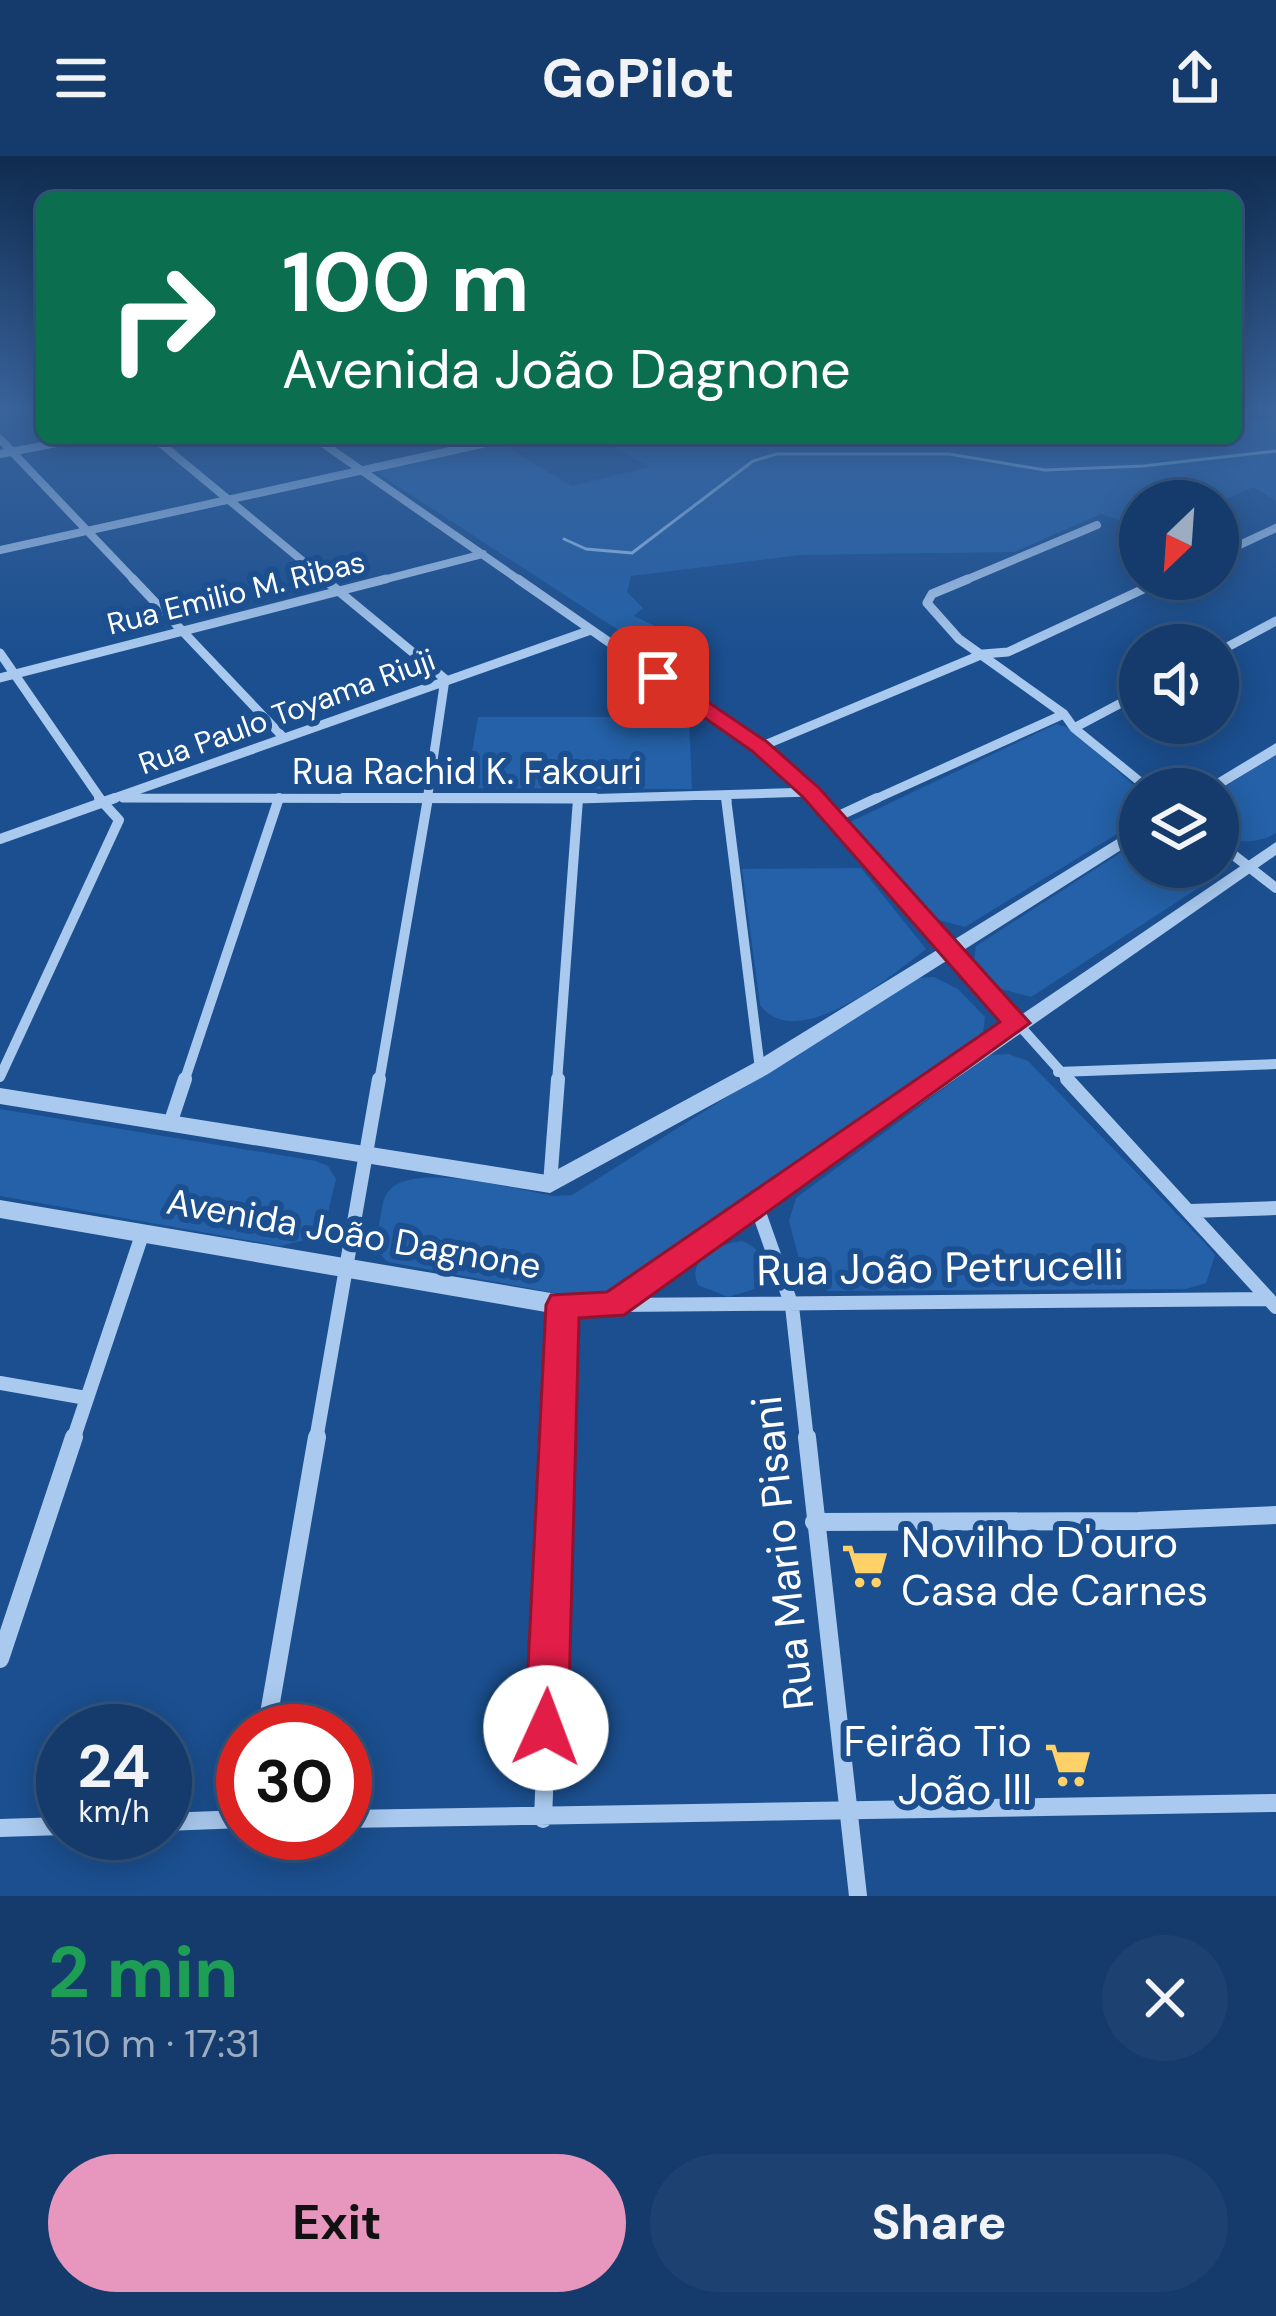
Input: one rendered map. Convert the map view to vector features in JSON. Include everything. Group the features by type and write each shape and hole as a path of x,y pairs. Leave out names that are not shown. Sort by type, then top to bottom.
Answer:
{"street":[{"path":"48,489 284,738"},
{"path":"218,489 445,679 271,1704"},
{"path":"0,550 280,489"},
{"path":"389,489 760,746 811,792 1058,1072 1272,1303"},
{"path":"1097,526 932,594 927,603 959,639 1064,714 1074,728 1123,768"},
{"path":"1239,545 1276,528"},
{"name":"Rua Emilio M. Ribas","path":"0,677 483,554"},
{"path":"760,746 983,654 1008,652 1121,600"},
{"path":"1239,641 1276,621"},
{"name":"Rua Paulo Toyama Riuji","path":"0,839 591,630"},
{"path":"0,652 92,791 119,820 0,1077"},
{"path":"1074,728 1119,704"},
{"path":"832,820 1064,714"},
{"path":"1239,770 1276,748"},
{"name":"Rua Rachid K. Fakouri","path":"123,798 578,799 811,792"},
{"path":"726,796 760,1069"},
{"path":"172,1121 279,798"},
{"path":"550,1184 578,799"},
{"path":"0,1096 550,1184 760,1069 1119,843"},
{"path":"613,1305 1276,848"},
{"path":"1239,859 1276,888"},
{"path":"1058,1072 1276,1064"},
{"name":"Rua Mario Pisani","path":"757,1207 792,1306 858,1896"},
{"path":"1191,1211 1276,1208"},
{"name":"Avenida João Dagnone","path":"0,1209 563,1305 613,1305"},
{"path":"0,1659 6,1620 142,1234"},
{"name":"Rua João Petrucelli","path":"613,1305 1272,1303"},
{"path":"543,1819 563,1305"},
{"path":"0,1383 86,1397"},
{"path":"814,1522 1138,1521 1276,1515"},
{"path":"372,1819 1276,1803"},
{"path":"0,1828 36,1827"}],"shaded area":[{"path":"402,489 1119,489 1119,520 1101,514 1014,552 801,555 631,576 627,592 643,608 634,616 653,625 673,644 655,654"},
{"path":"1257,489 1276,489 1276,501"},
{"path":"478,717 689,717 692,789 466,788"},
{"path":"1056,724 1070,728 1119,772 1119,833 965,927 935,919 850,822"},
{"path":"1276,755 1276,833 1239,840 1239,778"},
{"path":"1119,854 1119,888 1198,888 1031,997 1001,989 974,960 976,946"},
{"path":"861,868 926,949 844,1006 797,1021 776,1018 760,1005 742,869"},
{"path":"934,977 958,989 985,1017 983,1034 613,1294 577,1297 388,1262 380,1253 377,1237 383,1201 400,1183 441,1178 572,1195 915,978"},
{"path":"1008,1054 1028,1061 1203,1241 1215,1255 1206,1283 1186,1289 828,1291 803,1274 789,1221 796,1198 989,1055"},
{"path":"0,1109 316,1161 328,1166 336,1179 326,1221 314,1238 280,1246 0,1196"},
{"path":"742,1241 764,1260 766,1274 757,1287 728,1297 698,1285 696,1267 706,1254"}],"waterway":[{"path":"564,539 586,549 632,553 716,489"}],"place":[{"name":"Novilho D'ouro Casa de Carnes","path":"865,1566"},
{"name":"Feirão Tio João III","path":"1068,1765"}],"route":[{"path":"546,1728 563,1305 613,1305 1017,1023 854,846 811,792 760,746 658,677"}]}
